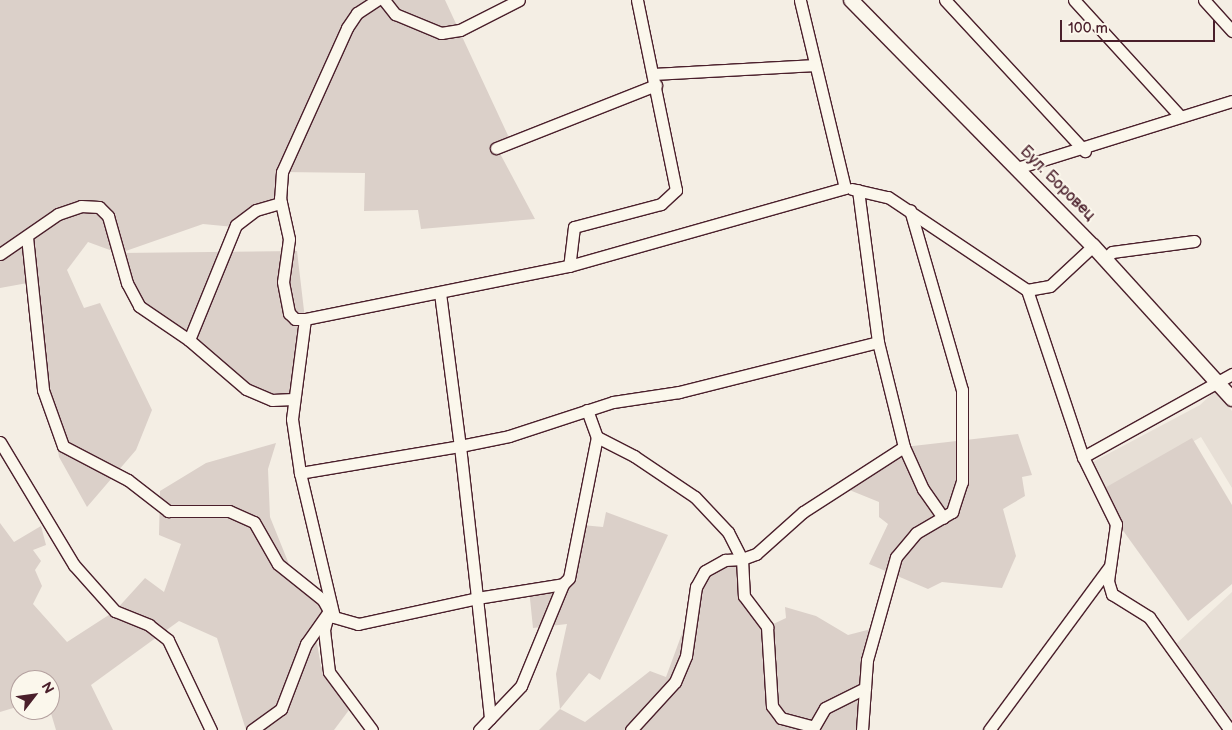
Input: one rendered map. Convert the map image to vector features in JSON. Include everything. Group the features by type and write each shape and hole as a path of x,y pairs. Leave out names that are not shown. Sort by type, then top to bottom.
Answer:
{"street":[{"path":"376,0 356,12 347,28 289,150 279,183 281,203 289,239 284,297 288,313 295,319 305,319 440,294 569,266 845,188 888,197 1027,290 1083,457 1116,524 1116,545 1109,567 989,730"},
{"path":"384,0 395,14 441,33 460,30 519,0"},
{"path":"569,266 574,227 661,204 673,196 676,182 655,79 636,0"},
{"path":"800,0 845,188"},
{"name":"Бул. Боровец","path":"851,0 1093,246 1232,399"},
{"path":"945,0 1085,150"},
{"path":"1074,0 1180,115"},
{"path":"1204,0 1232,31"},
{"path":"496,148 655,79 815,65"},
{"path":"1017,168 1085,150 1180,115 1232,101"},
{"path":"858,190 878,342 904,447 923,489 943,518"},
{"path":"188,340 236,225 256,210 281,203"},
{"path":"0,254 69,209 91,206 104,210 132,295 152,318 188,340 246,390 272,400 293,399"},
{"path":"862,730 867,660 896,557 916,533 943,518 955,505 962,482 962,390 910,210"},
{"path":"27,237 43,390 64,446 128,480 168,511 214,510 244,514 254,522 278,564 317,592 329,611 340,621 358,624 477,598 563,584"},
{"path":"1105,259 1112,252 1194,241"},
{"path":"1027,290 1050,286 1093,246"},
{"path":"440,294 460,446 490,718"},
{"path":"305,319 293,399 292,443 326,573 329,611 324,630 329,672 372,730"},
{"path":"300,473 460,446 532,430 587,410 878,342"},
{"path":"1083,457 1216,381 1232,374"},
{"path":"479,730 521,686 563,584 574,564 597,437 587,410"},
{"path":"597,437 634,456 695,497 728,532 742,559 744,596 772,639 772,706 782,718 814,728 825,708 865,688"},
{"path":"0,442 74,565 115,611 149,625 168,640 211,730"},
{"path":"631,730 667,695 681,672 692,600 700,578 718,562 742,559 756,554 803,512 904,447"},
{"path":"1109,567 1112,594 1149,617 1230,730"},
{"path":"252,730 281,709 306,644 329,611"}],"shaded area":[{"path":"0,0 445,0 511,142 497,148 535,219 421,229 418,210 364,211 365,173 282,172 280,198 234,227 203,224 120,253 297,251 305,319 293,399 259,397 139,306 118,253 88,242 67,270 84,308 100,303 152,410 136,450 87,507 59,457 33,282 0,288"},
{"path":"1215,391 1232,411 1232,488 1201,437 1107,492 1089,464 1200,405"},
{"path":"1018,434 1032,475 1022,477 1025,496 1003,509 1016,556 1002,588 942,582 928,589 869,564 888,524 879,517 879,502 842,487 904,447"},
{"path":"1192,438 1232,505 1232,584 1188,621 1096,493"},
{"path":"276,443 268,469 270,517 299,589 329,611 315,632 321,666 349,710 334,730 246,730 217,638 179,621 91,685 113,730 56,730 53,720 60,720 60,670 10,670 10,709 0,712 0,523 14,542 41,526 46,545 33,550 41,561 35,570 42,586 33,604 67,642 115,611 145,578 164,592 181,544 159,535 160,491 206,463"},
{"path":"606,512 668,535 600,680 589,673 560,709 556,674 567,624 533,628 529,589 563,584 582,525 603,527"},
{"path":"742,559 744,596 767,627 786,618 785,607 816,616 848,635 875,628 862,730 539,730 560,709 585,722 650,671 666,677 705,571"},
{"path":"1232,592 1232,720 1176,644"}]}
